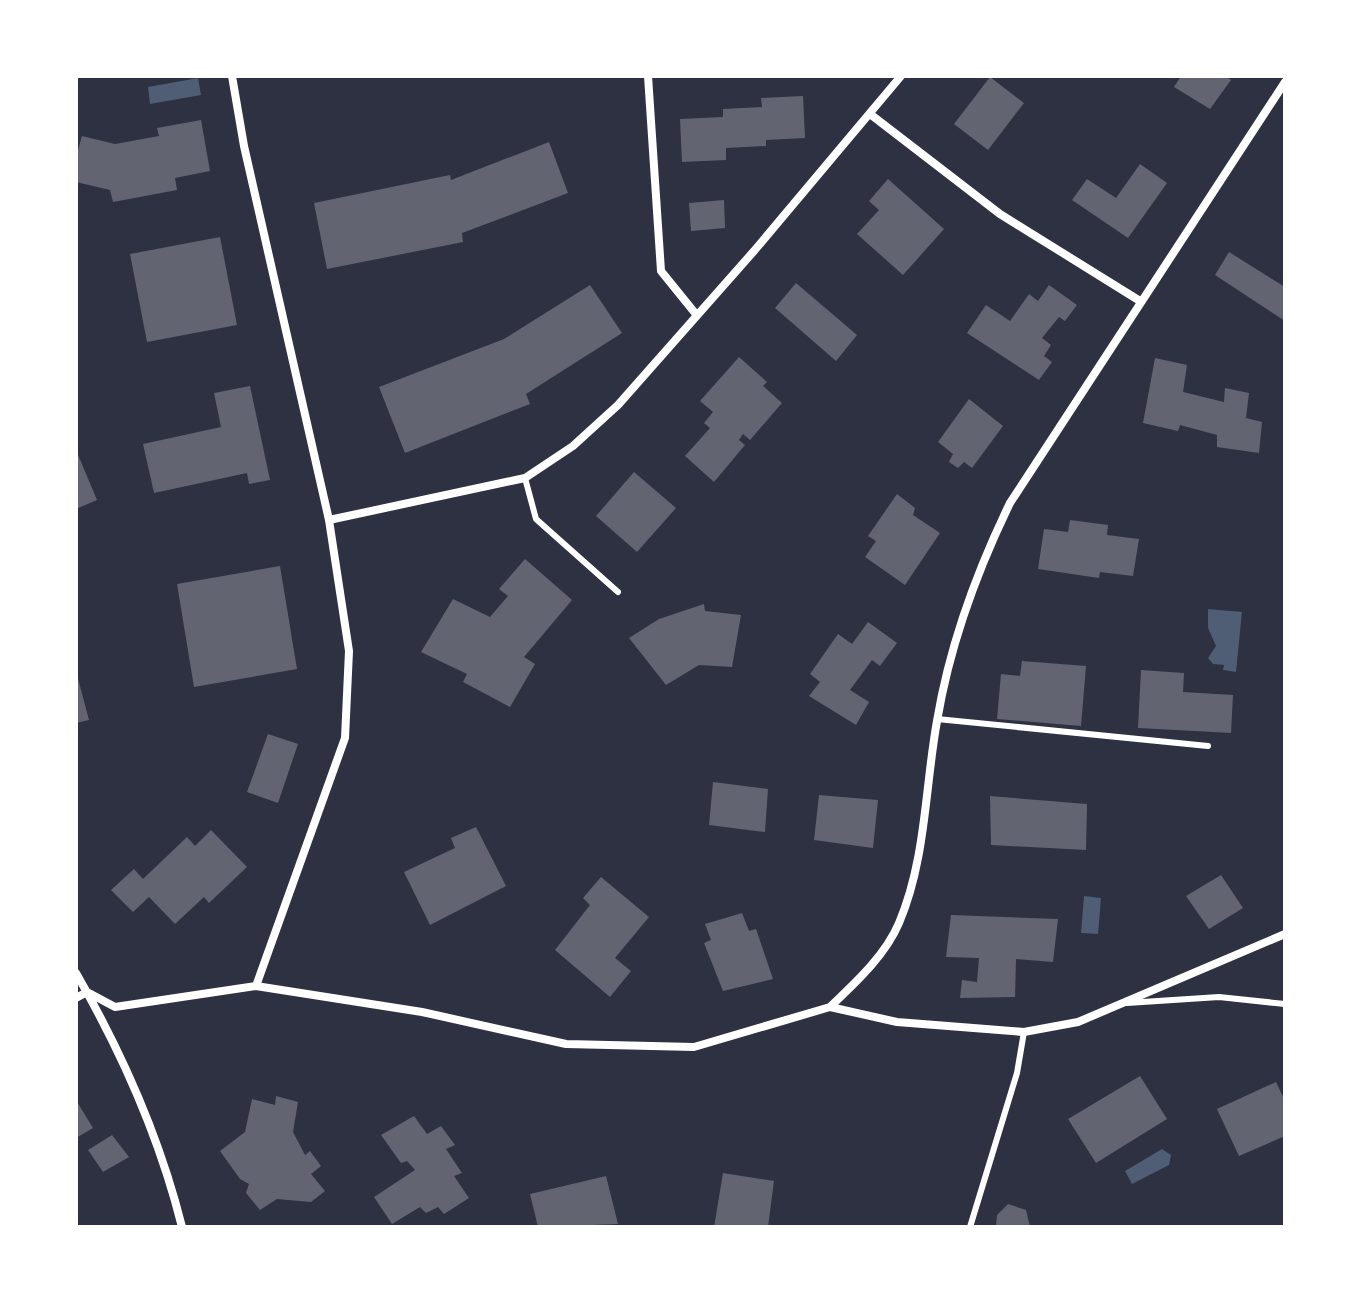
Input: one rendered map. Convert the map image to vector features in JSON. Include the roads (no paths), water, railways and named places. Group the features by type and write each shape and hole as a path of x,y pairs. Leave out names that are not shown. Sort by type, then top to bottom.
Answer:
{"street":[{"path":"232,76 244,146 329,520 349,651 345,738 256,986"},
{"path":"648,76 661,271 695,313"},
{"path":"329,520 525,478 573,446 618,405 695,313 754,251 901,76"},
{"path":"87,992 115,1007 256,986 422,1012 566,1044 694,1047 830,1007 864,974 899,925 919,853 937,719 958,626 985,553 1010,503 1285,82"},
{"path":"870,114 1000,214 1140,301"},
{"path":"830,1007 897,1022 1024,1032 1078,1022 1285,934"},
{"path":"76,973 112,1038 148,1127 182,1227"},
{"path":"76,998 87,992"}],"lane":[{"path":"525,478 536,519 618,592"},
{"path":"937,719 1208,746"},
{"path":"1127,1003 1219,997 1285,1004"},
{"path":"970,1227 1017,1073 1024,1032"}],"water":[{"path":"198,78 201,95 150,104 148,87"},
{"path":"1208,609 1242,612 1236,672 1223,670 1224,665 1213,664 1208,658 1216,646 1208,628"},
{"path":"1084,896 1101,898 1098,934 1081,933"},
{"path":"1162,1149 1171,1155 1169,1165 1132,1184 1125,1171"}]}
